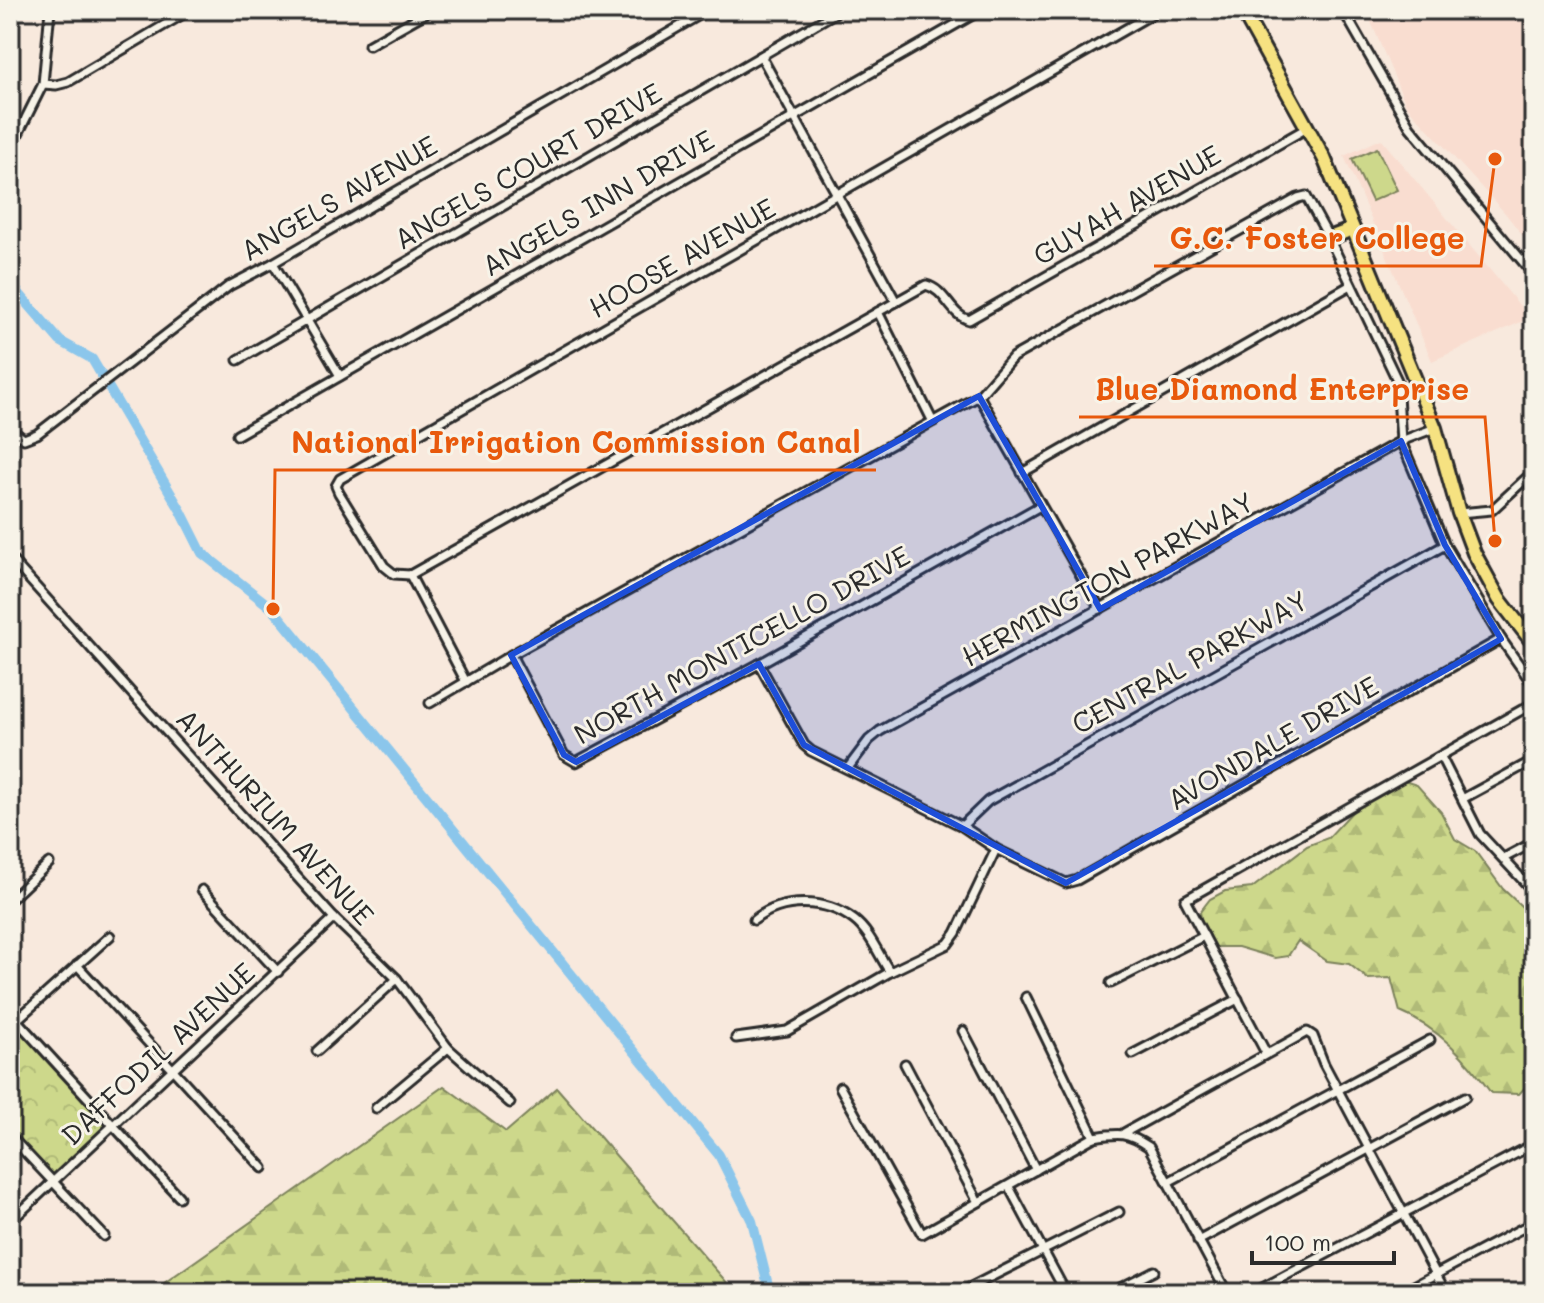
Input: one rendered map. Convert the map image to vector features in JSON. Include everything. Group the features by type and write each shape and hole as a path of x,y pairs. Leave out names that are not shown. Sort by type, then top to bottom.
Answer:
{"main road":[{"path":"1242,10 1324,158 1435,428 1459,513 1474,553 1499,599 1529,629 1534,644"},
{"path":"1329,238 1353,229"}],"street":[{"path":"10,150 43,84 50,10"},
{"path":"43,84 68,82 190,10"},
{"path":"369,45 431,10"},
{"name":"ANGELS AVENUE","path":"10,429 24,439 37,434 229,286 708,10"},
{"name":"ANGELS COURT DRIVE","path":"238,360 840,10"},
{"name":"ANGELS INN DRIVE","path":"237,435 981,10"},
{"name":"HOOSE AVENUE","path":"410,575 394,574 384,566 339,493 336,486 340,479 1159,10"},
{"path":"1343,10 1410,127 1534,275"},
{"path":"466,682 410,575 896,302 761,56"},
{"name":"GUYAH AVENUE","path":"896,302 926,285 936,287 961,318 969,320 1307,128"},
{"path":"430,703 979,396 1013,357 1306,196 1397,380 1401,441 1445,545 1501,639 1534,686"},
{"path":"273,263 340,376"},
{"path":"1022,473 1351,285"},
{"path":"878,312 932,420"},
{"path":"979,396 1100,609"},
{"name":"HERMINGTON PARKWAY","path":"848,768 869,740 880,731 1401,441 1435,428"},
{"path":"1459,513 1492,510 1534,471"},
{"name":"NORTH MONTICELLO DRIVE","path":"511,655 564,755 576,762 759,664 1040,506"},
{"name":"CENTRAL PARKWAY","path":"962,826 988,801 1445,545"},
{"name":"ANTHURIUM AVENUE","path":"10,558 334,918 397,979 448,1048 510,1103"},
{"name":"AVONDALE DRIVE","path":"996,849 1066,883 1090,873 1501,639"},
{"path":"736,1038 787,1031 890,972 948,944 996,849 962,826 804,745 759,664"},
{"path":"1266,1053 1185,900 1534,703"},
{"path":"1441,757 1480,834 1534,892"},
{"path":"1464,798 1534,760"},
{"path":"1504,858 1534,842"},
{"path":"10,900 49,863"},
{"path":"202,890 278,972"},
{"path":"754,920 767,910 787,903 812,903 829,908 853,920 890,972"},
{"name":"DAFFODIL AVENUE","path":"10,1222 334,918"},
{"path":"13,1023 110,936"},
{"path":"1111,983 1204,936"},
{"path":"77,965 263,1168"},
{"path":"317,1051 397,979"},
{"path":"1026,997 1094,1137"},
{"path":"1133,1054 1238,999"},
{"path":"10,1013 13,1023 179,1197"},
{"path":"963,1031 1036,1170"},
{"path":"840,1087 922,1234 1094,1137 1124,1133 1307,1032 1313,1036 1338,1090 1446,1293"},
{"path":"1168,1182 1430,1040"},
{"path":"376,1108 448,1048"},
{"path":"905,1064 978,1202"},
{"path":"1198,1241 1465,1097"},
{"path":"1124,1133 1149,1147 1227,1293"},
{"path":"10,1136 104,1236"},
{"path":"1253,1293 1534,1144"},
{"path":"1009,1187 1066,1293"},
{"path":"963,1291 1119,1212"},
{"path":"1401,1293 1534,1222"},
{"path":"1110,1293 1154,1271"}],"highlighted area":[{"path":"979,396 1100,609 1401,441 1445,545 1501,639 1066,883 804,745 759,664 576,762 564,755 511,655"}],"shaded area":[{"path":"1366,10 1534,10 1534,250 1505,213 1406,105"},
{"path":"1381,139 1530,318 1432,361 1344,156"}],"green space":[{"path":"1377,148 1397,190 1372,201 1352,159"},
{"path":"1401,780 1417,785 1441,812 1455,839 1475,851 1503,889 1534,918 1534,1078 1519,1094 1491,1093 1472,1068 1440,1036 1400,1012 1391,978 1368,979 1349,964 1327,961 1298,941 1288,956 1275,958 1238,947 1206,947 1200,912 1210,899 1225,891 1252,888 1307,846 1328,838 1354,810"},
{"path":"19,1026 113,1128 56,1181 10,1129 10,1035"},
{"path":"444,1086 506,1132 557,1088 736,1293 150,1293"}],"waterway":[{"path":"10,283 60,341 92,359 181,511 202,553 273,609 719,1155 752,1221 770,1293"}],"place":[{"name":"G.C. Foster College","path":"1495,159"},
{"name":"Blue Diamond Enterprise","path":"1495,541"},
{"name":"National Irrigation Commission Canal","path":"273,609"}]}
